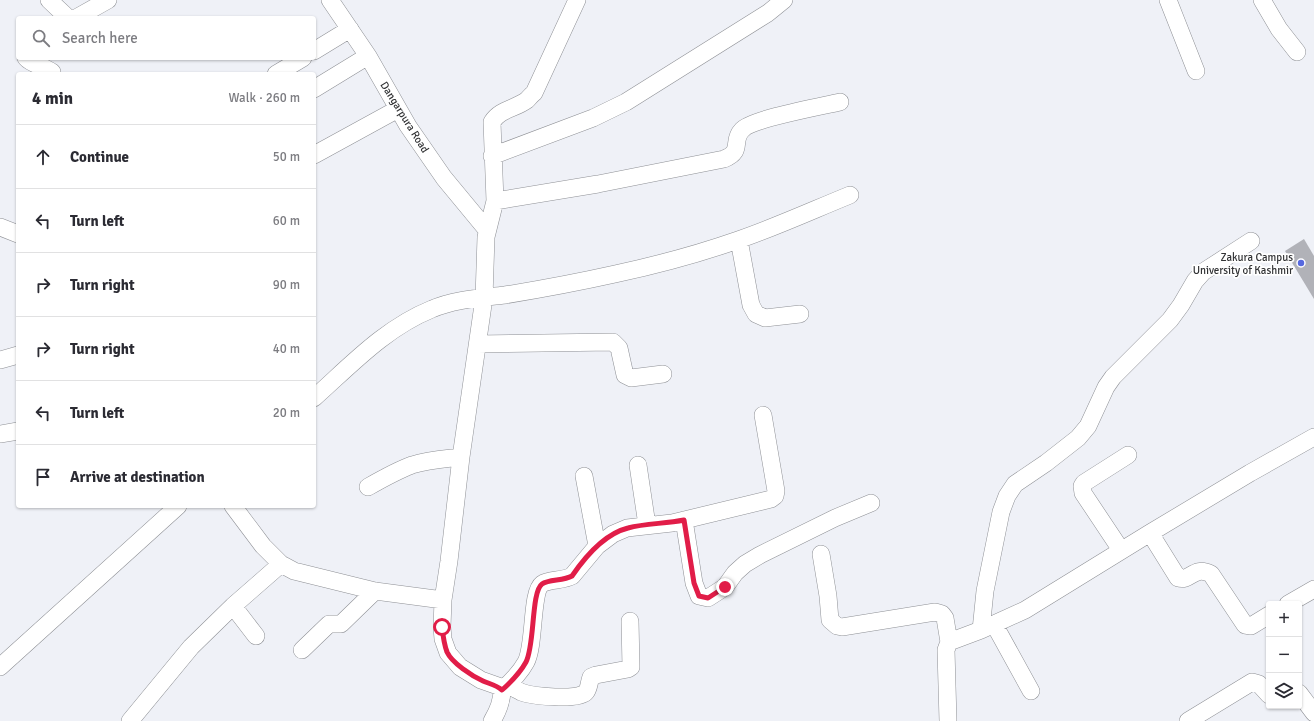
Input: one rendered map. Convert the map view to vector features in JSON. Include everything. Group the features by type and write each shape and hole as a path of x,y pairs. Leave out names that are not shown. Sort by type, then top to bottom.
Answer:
{"street":[{"path":"49,0 66,16"},
{"path":"80,16 108,0"},
{"name":"Dangarpura Road","path":"330,0 368,56 408,126 444,178 487,230"},
{"path":"577,0 534,93 526,101 504,111 495,117 492,122 492,156 495,201 487,230 484,298 461,457 443,600 443,639 448,653 460,666 481,680 505,688 542,696 567,697 582,695 586,692 591,678 596,675 628,669 631,667 630,621"},
{"path":"492,156 593,118 626,102 768,14 784,0"},
{"path":"1168,0 1196,71"},
{"path":"1262,0 1279,28 1298,52"},
{"path":"316,50 350,29"},
{"path":"316,88 368,56"},
{"path":"27,60 48,69 50,72"},
{"path":"279,72 299,60"},
{"path":"495,201 598,184 724,159 732,156 736,149 737,140 742,130 750,124 798,111 840,102"},
{"path":"316,154 398,109"},
{"path":"316,393 377,342 412,318 450,302 540,290 616,274 677,258 739,240 850,195"},
{"path":"0,227 16,233"},
{"path":"739,240 751,306 756,314 765,318 800,314"},
{"path":"1031,691 987,627 985,591 1001,512 1007,496 1015,484 1046,463 1078,438 1088,426 1106,387 1113,377 1170,320 1195,281 1216,263 1251,240"},
{"path":"478,344 613,342 619,348 625,375 627,377 631,378 663,374"},
{"path":"0,360 16,356"},
{"path":"492,721 498,710 505,688 515,679 526,662 530,651 536,597 539,587 543,583 567,579 572,576 597,546 613,534 627,528 672,523 772,499 775,496 776,491 763,415"},
{"path":"0,434 16,431"},
{"path":"949,642 1025,610 1121,550 1250,473 1314,437"},
{"path":"1121,550 1083,493 1082,486 1084,483 1128,455"},
{"path":"368,487 400,470 413,465 461,457"},
{"path":"638,466 647,525"},
{"path":"584,476 597,546"},
{"path":"684,520 694,583 699,596 708,598 725,587 735,573 745,564 760,555 835,518 872,503"},
{"path":"0,667 175,508"},
{"path":"234,508 263,546 281,564 294,571 374,591 443,600"},
{"path":"1150,533 1178,578 1181,580 1198,571 1205,571 1211,574 1245,625 1251,626 1266,617"},
{"path":"821,554 828,596 830,620 833,623 842,627 935,612 942,614 945,618 949,642 946,650 948,721"},
{"path":"130,721 192,647 233,606 281,564"},
{"path":"1293,601 1314,589"},
{"path":"302,650 329,624 341,624 374,591"},
{"path":"233,606 256,636"},
{"path":"1188,721 1252,682 1259,684 1266,692"},
{"path":"1302,697 1314,713"}],"building":[{"path":"1304,239 1314,256 1314,299 1285,251"}],"place":[{"name":"Zakura Campus University of Kashmir","path":"1301,263"}],"route":[{"path":"442,627 443,639 448,653 460,666 481,680 498,686 502,690 515,679 526,662 530,651 533,638 536,597 539,587 543,583 567,579 572,576 597,546 613,534 627,528 647,525 672,523 684,520 694,583 699,596 708,598 725,587"}]}
